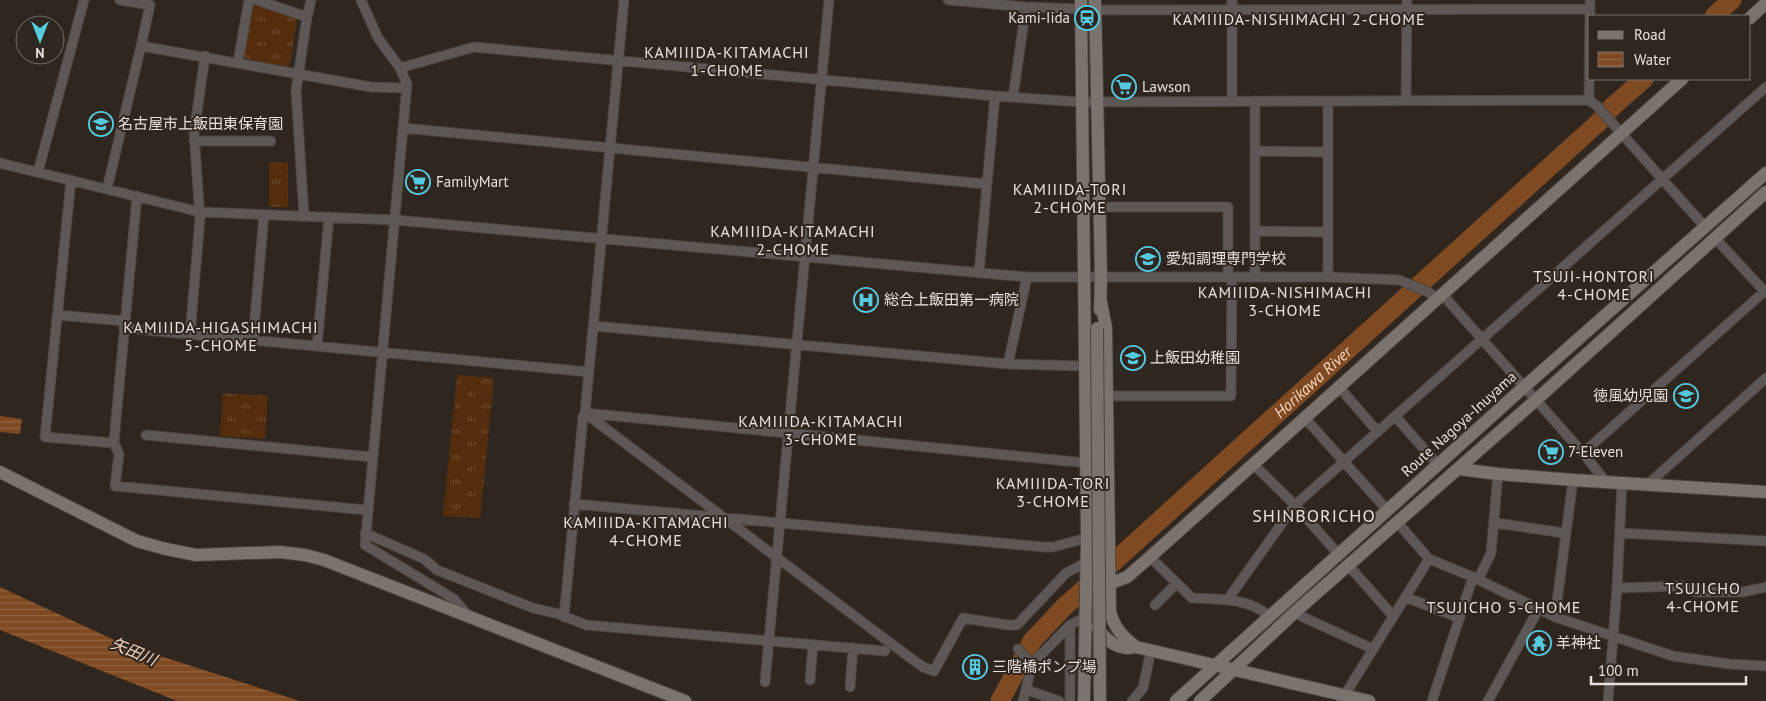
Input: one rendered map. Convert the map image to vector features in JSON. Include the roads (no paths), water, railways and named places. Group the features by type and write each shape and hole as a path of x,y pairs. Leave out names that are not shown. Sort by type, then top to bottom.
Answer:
{"street":[{"path":"38,172 84,0"},
{"path":"107,189 151,3 120,0"},
{"path":"238,62 249,0"},
{"path":"257,0 307,17"},
{"path":"304,216 297,125 298,73 311,0"},
{"path":"361,0 378,38 400,68 406,88 395,220 366,510 365,545 454,600 468,615"},
{"path":"564,617 582,417 585,414 603,238 624,0"},
{"path":"765,682 803,257 829,0"},
{"path":"948,0 1026,7 1081,4 1085,278 1084,366 1087,463 1087,609 1084,701"},
{"path":"1751,17 1766,3"},
{"path":"1232,4 1232,101"},
{"path":"1100,701 1096,328 1101,302 1102,278 1095,5 1590,5"},
{"path":"1406,100 1407,5"},
{"path":"1013,97 1026,7"},
{"path":"141,46 372,87 406,88"},
{"path":"400,68 474,47 995,96 1081,102 1406,100 1595,105"},
{"path":"190,334 200,212 194,141 205,56"},
{"path":"1594,80 1595,105 1706,228"},
{"path":"1109,578 1127,577 1150,557 1339,387 1436,295 1618,129 1681,80"},
{"path":"1228,599 1295,505 1766,87"},
{"path":"979,273 995,96"},
{"path":"1328,100 1328,276"},
{"path":"1254,277 1255,101"},
{"path":"403,128 986,184"},
{"path":"194,141 271,141"},
{"path":"1255,151 1328,152"},
{"path":"0,163 200,212 395,220 1027,277 1328,276 1402,281 1436,295 1482,339 1583,453 1606,482"},
{"name":"Route Nagoya-Inuyama","path":"1176,701 1524,387 1766,173"},
{"path":"71,180 45,437 114,443"},
{"path":"1200,701 1294,613 1536,400 1766,192"},
{"path":"137,196 114,443 118,454 115,486 366,510"},
{"path":"1099,207 1228,206 1231,396 1107,396"},
{"path":"253,340 264,215"},
{"path":"317,346 329,217"},
{"path":"1255,231 1328,232"},
{"path":"1583,453 1765,292 1715,238"},
{"path":"1008,364 1027,277"},
{"path":"1101,302 1106,328 1110,612 1114,625 1125,640 1136,647"},
{"path":"57,314 190,334 382,354 589,372"},
{"path":"594,326 1008,364 1084,366"},
{"path":"1647,484 1766,378"},
{"path":"1339,387 1378,432"},
{"path":"585,414 1087,463"},
{"path":"585,414 923,667 934,671 963,618 1017,625 1066,573 1087,565"},
{"path":"1396,416 1438,465"},
{"path":"1304,417 1388,511"},
{"path":"146,436 372,457"},
{"path":"1253,464 1295,505 1339,555"},
{"path":"1459,468 1498,474 1622,484 1766,492"},
{"path":"0,472 138,541 196,555 280,552 305,554 468,615 615,675 685,701"},
{"path":"1432,701 1475,578 1492,553 1496,523 1498,474"},
{"path":"1555,617 1564,532 1572,480"},
{"path":"1608,701 1614,637 1622,484"},
{"path":"574,504 720,516 1044,548 1053,548 1087,538"},
{"path":"1398,523 1429,559 1475,578 1555,617 1673,656 1729,664 1766,666"},
{"path":"1496,523 1564,532"},
{"path":"364,533 424,558 437,570 533,608 586,625 885,651"},
{"path":"1620,533 1766,541"},
{"path":"1150,557 1192,598 1228,599 1260,608 1270,617"},
{"path":"1343,697 1429,559"},
{"path":"1349,566 1393,616"},
{"path":"1155,606 1176,584"},
{"path":"1617,588 1683,586 1696,592 1734,592 1766,587"},
{"path":"1405,596 1460,618"},
{"path":"1023,701 1027,690 1030,662 1087,609"},
{"path":"1087,609 1105,639 1117,646 1136,647 1216,664 1343,697 1369,701"},
{"path":"1488,701 1538,610"},
{"path":"1294,613 1373,649"},
{"path":"1070,625 1070,701"},
{"path":"810,680 813,645"},
{"path":"850,687 853,648"},
{"path":"1018,649 1030,662"},
{"path":"1132,701 1143,688 1151,650"},
{"path":"1027,690 1059,701"}],"water":[{"path":"0,416 22,419 20,434 0,432"},
{"name":"矢田川","path":"0,587 123,644 300,701 177,701 0,630"}],"waterway":[{"name":"Horikawa River","path":"1715,15 1732,0"},
{"name":"Horikawa River","path":"1000,701 1032,641 1064,607 1599,122 1612,107 1643,80"}],"place":[{"name":"Kami-Iida","path":"1087,18"},
{"name":"Lawson","path":"1124,87"},
{"name":"名古屋市上飯田東保育園","path":"101,124"},
{"name":"FamilyMart","path":"418,182"},
{"name":"愛知調理専門学校","path":"1148,259"},
{"name":"総合上飯田第一病院","path":"866,300"},
{"name":"上飯田幼稚園","path":"1133,358"},
{"name":"徳風幼児園","path":"1686,396"},
{"name":"7-Eleven","path":"1551,452"},
{"name":"羊神社","path":"1539,643"},
{"name":"三階橋ポンプ場","path":"975,667"}],"district":[{"name":"KAMIIIDA-NISHIMACHI 2-CHOME","path":"1299,19"},
{"name":"KAMIIIDA-KITAMACHI 1-CHOME","path":"727,61"},
{"name":"KAMIIIDA-TORI 2-CHOME","path":"1070,198"},
{"name":"KAMIIIDA-KITAMACHI 2-CHOME","path":"793,240"},
{"name":"TSUJI-HONTORI 4-CHOME","path":"1594,285"},
{"name":"KAMIIIDA-NISHIMACHI 3-CHOME","path":"1285,301"},
{"name":"KAMIIIDA-HIGASHIMACHI 5-CHOME","path":"221,336"},
{"name":"KAMIIIDA-KITAMACHI 3-CHOME","path":"821,430"},
{"name":"KAMIIIDA-TORI 3-CHOME","path":"1053,492"},
{"name":"SHINBORICHO","path":"1314,516"},
{"name":"KAMIIIDA-KITAMACHI 4-CHOME","path":"646,531"},
{"name":"TSUJICHO 4-CHOME","path":"1703,597"},
{"name":"TSUJICHO 5-CHOME","path":"1504,607"}]}
